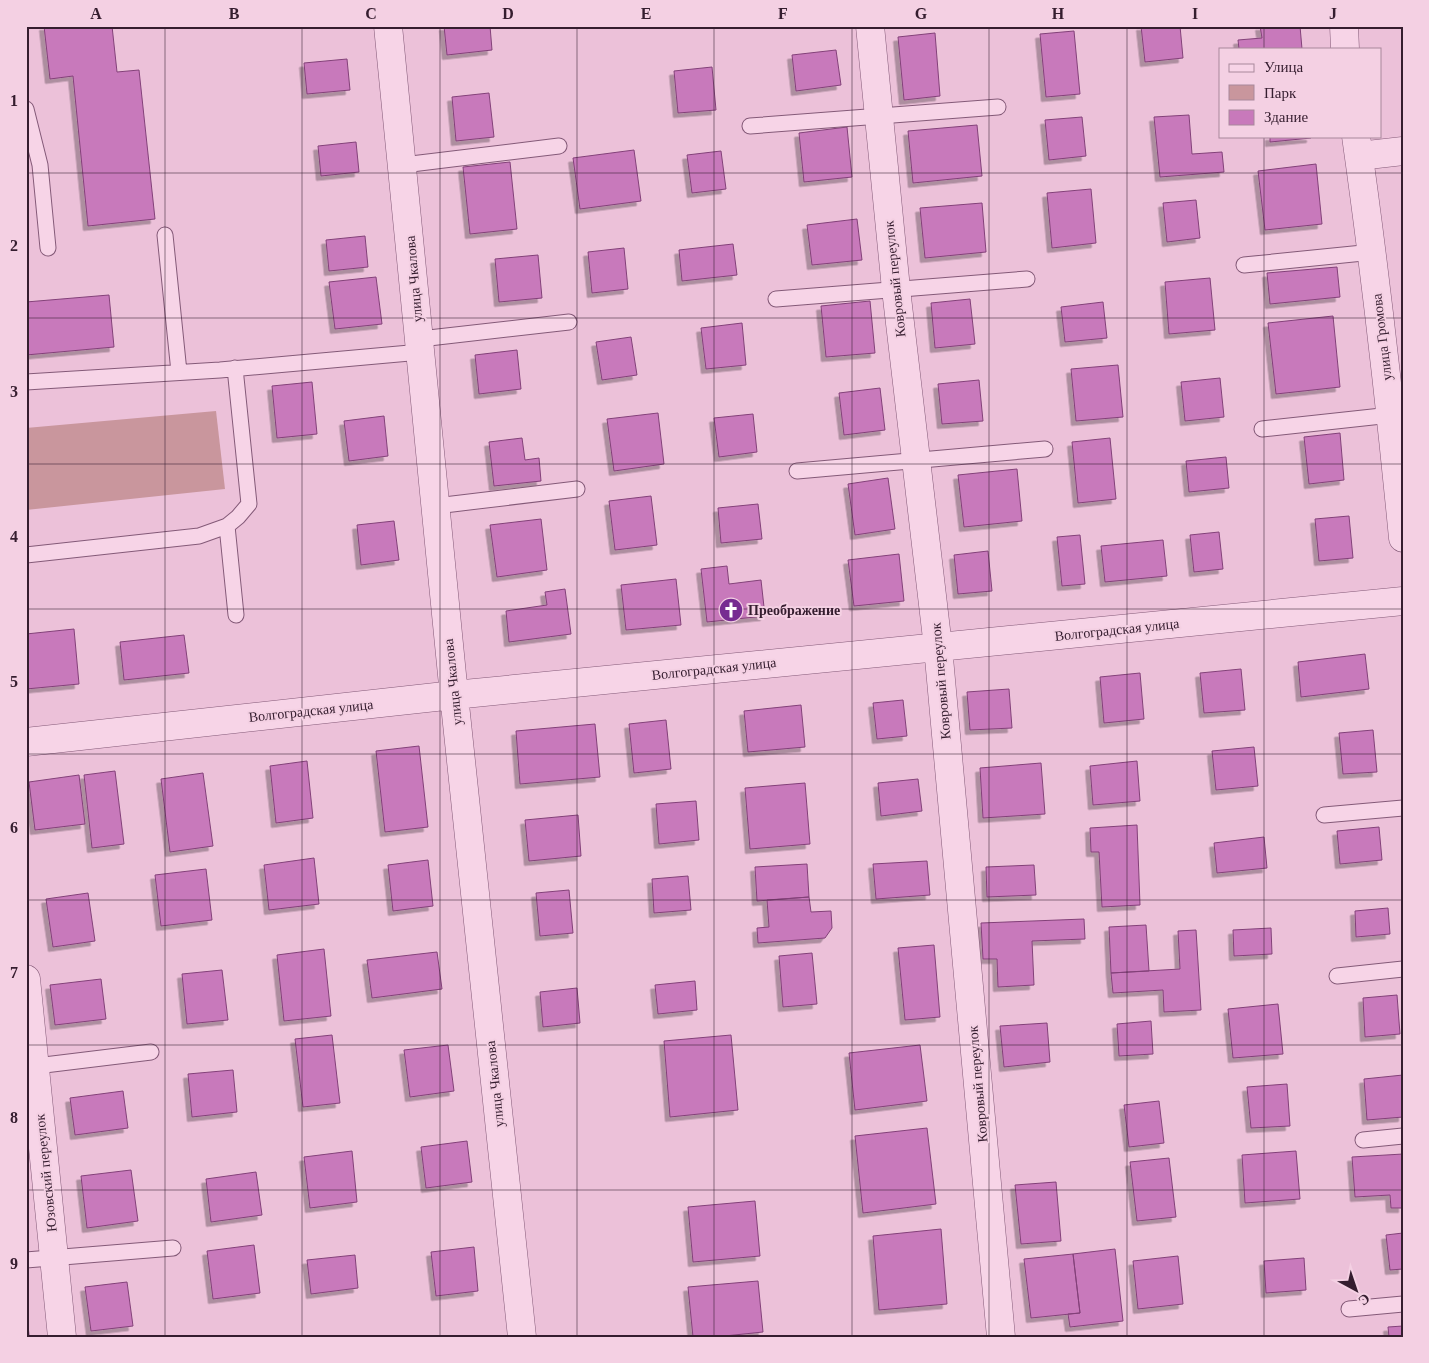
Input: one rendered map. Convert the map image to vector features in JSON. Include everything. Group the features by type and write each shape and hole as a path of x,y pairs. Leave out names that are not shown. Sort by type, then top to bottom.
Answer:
{"street":[{"name":"улица Чкалова","path":"388,26 454,695 522,1337"},
{"name":"Ковровый переулок","path":"870,26 896,289 938,647 1001,1337"},
{"path":"1344,26 1345,48"},
{"path":"1358,146 1403,151"},
{"name":"улица Громова","path":"1358,146 1373,252 1403,538"},
{"name":"Волгоградская улица","path":"26,742 454,695 1403,601"},
{"name":"Юзовский переулок","path":"26,979 31,1066 62,1337"}],"lane":[{"path":"750,126 998,106"},
{"path":"26,109 40,165 48,248"},
{"path":"403,165 558,146"},
{"path":"165,235 179,372"},
{"path":"1244,265 1373,252"},
{"path":"776,298 1027,278"},
{"path":"26,382 235,368 420,346 569,322"},
{"path":"26,555 199,536 227,526 238,517 249,504 235,368"},
{"path":"1262,429 1391,415"},
{"path":"797,471 1045,450"},
{"path":"436,506 576,489"},
{"path":"227,526 236,615"},
{"path":"1324,815 1403,808"},
{"path":"1337,976 1403,969"},
{"path":"31,1066 151,1052"},
{"path":"1363,1140 1403,1136"},
{"path":"26,1260 173,1248"},
{"path":"1349,1309 1403,1304"}],"green space":[{"path":"216,411 225,489 26,510 26,428"}],"building":[{"path":"44,26 112,26 117,72 139,70 155,219 88,226 73,76 50,79"},
{"path":"444,26 490,26 492,50 447,55"},
{"path":"1141,26 1180,26 1183,58 1145,62"},
{"path":"1260,26 1300,26 1302,48 1239,48 1238,40 1262,38"},
{"path":"1074,31 1080,94 1046,97 1040,34"},
{"path":"935,33 940,96 904,100 898,37"},
{"path":"836,50 841,85 796,91 792,55"},
{"path":"347,59 350,90 307,94 304,63"},
{"path":"712,67 716,110 678,113 674,71"},
{"path":"489,93 494,137 456,141 452,97"},
{"path":"1189,115 1192,154 1222,152 1224,172 1160,177 1154,117"},
{"path":"1082,117 1086,156 1049,160 1045,120"},
{"path":"977,125 982,176 913,183 908,131"},
{"path":"847,127 852,177 804,182 799,133"},
{"path":"1270,138 1311,138 1270,142"},
{"path":"356,142 359,172 321,176 318,146"},
{"path":"634,150 641,201 580,209 573,158"},
{"path":"721,151 726,189 692,193 687,155"},
{"path":"510,162 517,229 470,234 463,167"},
{"path":"1316,164 1322,224 1265,230 1258,171"},
{"path":"1091,189 1096,243 1052,248 1047,193"},
{"path":"1196,200 1200,238 1167,242 1163,203"},
{"path":"982,203 986,252 925,258 920,208"},
{"path":"857,219 862,260 812,265 807,225"},
{"path":"365,236 368,267 329,271 326,240"},
{"path":"733,244 737,275 682,281 679,250"},
{"path":"624,248 628,289 592,293 588,252"},
{"path":"538,255 542,298 499,302 495,259"},
{"path":"1337,267 1340,297 1270,304 1267,273"},
{"path":"376,277 382,324 335,329 329,282"},
{"path":"1210,278 1215,330 1169,334 1165,282"},
{"path":"109,295 114,347 26,355 26,302"},
{"path":"970,299 975,344 935,348 931,303"},
{"path":"870,301 875,353 826,357 821,306"},
{"path":"1103,302 1107,338 1065,342 1061,307"},
{"path":"1333,316 1340,387 1276,394 1268,323"},
{"path":"742,323 746,365 706,369 701,328"},
{"path":"631,337 637,375 602,380 596,342"},
{"path":"517,350 521,389 479,394 475,355"},
{"path":"1118,365 1123,417 1076,421 1071,369"},
{"path":"1220,378 1224,417 1185,421 1181,382"},
{"path":"979,380 983,421 942,424 938,384"},
{"path":"312,382 317,434 277,438 272,386"},
{"path":"880,388 885,430 844,435 839,393"},
{"path":"658,413 664,464 614,471 607,419"},
{"path":"753,414 757,452 719,457 714,418"},
{"path":"384,416 388,456 349,461 344,421"},
{"path":"1340,433 1344,480 1309,484 1304,437"},
{"path":"522,438 525,460 539,458 541,481 494,486 489,442"},
{"path":"1110,438 1116,499 1078,503 1072,442"},
{"path":"1226,457 1229,488 1189,492 1186,461"},
{"path":"1017,469 1022,521 964,527 958,475"},
{"path":"888,478 895,529 855,535 848,484"},
{"path":"651,496 657,545 615,550 609,501"},
{"path":"758,504 762,539 721,543 718,508"},
{"path":"1349,516 1353,558 1319,561 1315,519"},
{"path":"541,519 547,570 497,577 490,525"},
{"path":"394,521 399,560 361,565 357,525"},
{"path":"1219,532 1223,569 1194,572 1190,535"},
{"path":"1080,535 1085,584 1062,586 1057,537"},
{"path":"1163,540 1167,576 1105,582 1101,546"},
{"path":"988,551 992,591 958,594 954,555"},
{"path":"899,554 904,601 854,606 848,560"},
{"path":"727,566 729,584 761,580 765,616 707,622 701,569"},
{"path":"676,579 681,625 626,630 621,585"},
{"path":"565,589 571,634 509,642 506,611 547,605 545,592"},
{"path":"74,629 79,684 26,689 26,634"},
{"path":"184,635 189,673 124,680 120,642"},
{"path":"1365,654 1369,689 1301,697 1298,662"},
{"path":"1241,669 1245,710 1204,713 1200,673"},
{"path":"1140,673 1144,719 1104,723 1100,677"},
{"path":"1009,689 1012,728 970,730 967,692"},
{"path":"903,700 907,736 877,739 873,703"},
{"path":"801,705 805,747 748,752 744,711"},
{"path":"666,720 671,769 634,773 629,724"},
{"path":"595,724 600,777 520,784 516,731"},
{"path":"1373,730 1377,772 1343,774 1339,733"},
{"path":"419,746 428,827 385,832 376,751"},
{"path":"1254,747 1258,786 1216,790 1212,751"},
{"path":"307,761 313,818 276,823 270,766"},
{"path":"1137,761 1140,801 1093,805 1090,766"},
{"path":"1041,763 1045,814 983,818 980,768"},
{"path":"115,771 124,844 92,848 84,775"},
{"path":"203,773 213,846 170,852 161,779"},
{"path":"79,775 85,824 35,830 29,782"},
{"path":"918,779 922,811 881,816 878,783"},
{"path":"805,783 810,844 750,849 745,788"},
{"path":"696,801 699,840 659,844 656,804"},
{"path":"578,815 581,856 529,861 525,820"},
{"path":"1137,825 1140,905 1102,907 1099,852 1091,852 1090,828"},
{"path":"1379,827 1382,860 1340,864 1337,831"},
{"path":"1264,837 1267,868 1217,873 1214,843"},
{"path":"314,858 319,904 269,910 264,865"},
{"path":"428,860 433,906 393,911 388,865"},
{"path":"927,861 930,895 876,899 873,864"},
{"path":"807,864 809,897 757,901 755,867"},
{"path":"1034,865 1036,895 987,897 986,867"},
{"path":"206,869 212,920 161,926 155,875"},
{"path":"688,876 691,910 654,913 652,879"},
{"path":"569,890 573,933 540,936 536,893"},
{"path":"88,893 95,941 53,947 46,899"},
{"path":"809,897 811,912 831,911 832,928 825,938 758,943 757,928 769,927 767,900"},
{"path":"1388,908 1390,934 1356,937 1355,911"},
{"path":"1084,919 1085,939 1032,941 1034,985 998,987 997,959 983,959 981,923"},
{"path":"1146,925 1149,971 1111,973 1109,927"},
{"path":"1271,928 1272,954 1234,956 1233,930"},
{"path":"1196,930 1201,1010 1164,1012 1163,990 1113,993 1111,973 1180,969 1178,931"},
{"path":"934,945 940,1017 905,1020 898,948"},
{"path":"324,949 331,1016 284,1021 277,955"},
{"path":"437,952 442,989 372,998 367,960"},
{"path":"812,953 817,1004 783,1007 779,956"},
{"path":"222,970 228,1020 187,1024 182,974"},
{"path":"101,979 106,1019 55,1025 50,985"},
{"path":"695,981 697,1010 658,1014 655,985"},
{"path":"577,988 580,1023 543,1027 540,992"},
{"path":"1397,995 1400,1034 1365,1037 1363,998"},
{"path":"1278,1004 1283,1054 1233,1058 1228,1009"},
{"path":"1151,1021 1153,1054 1119,1056 1117,1024"},
{"path":"1047,1023 1050,1062 1004,1067 1000,1026"},
{"path":"332,1035 340,1103 303,1107 295,1039"},
{"path":"731,1035 738,1110 670,1117 664,1041"},
{"path":"448,1045 454,1091 410,1097 404,1050"},
{"path":"920,1045 927,1101 855,1110 849,1053"},
{"path":"233,1070 237,1112 192,1117 188,1074"},
{"path":"1403,1075 1403,1117 1367,1120 1364,1079"},
{"path":"1287,1084 1290,1126 1251,1128 1247,1087"},
{"path":"123,1091 128,1128 75,1135 70,1098"},
{"path":"1159,1101 1164,1143 1129,1147 1124,1105"},
{"path":"927,1128 936,1204 863,1213 855,1136"},
{"path":"467,1141 472,1182 426,1188 421,1147"},
{"path":"352,1151 357,1202 310,1208 304,1157"},
{"path":"1296,1151 1300,1199 1245,1203 1242,1155"},
{"path":"1403,1154 1403,1208 1391,1208 1390,1195 1355,1197 1352,1157"},
{"path":"1169,1158 1176,1217 1137,1221 1130,1162"},
{"path":"131,1170 138,1221 87,1228 81,1176"},
{"path":"256,1172 262,1215 211,1222 206,1179"},
{"path":"1056,1182 1061,1241 1021,1244 1015,1185"},
{"path":"755,1201 760,1256 693,1262 688,1207"},
{"path":"941,1229 947,1304 879,1310 873,1236"},
{"path":"1403,1233 1403,1269 1390,1270 1386,1235"},
{"path":"254,1245 260,1293 213,1299 207,1251"},
{"path":"474,1247 478,1291 436,1296 431,1252"},
{"path":"1115,1249 1123,1321 1070,1327 1068,1314 1080,1313 1073,1254"},
{"path":"1073,1254 1080,1313 1031,1318 1024,1259"},
{"path":"355,1255 358,1288 311,1294 307,1260"},
{"path":"1178,1256 1183,1304 1138,1309 1133,1261"},
{"path":"1304,1258 1306,1290 1266,1293 1264,1261"},
{"path":"758,1281 763,1332 715,1337 693,1337 688,1287"},
{"path":"127,1282 133,1326 91,1331 85,1287"},
{"path":"26,1305 29,1335 26,1335"},
{"path":"1403,1326 1403,1337 1389,1337 1388,1327"}],"place":[{"name":"Преображение","path":"731,610"}]}
